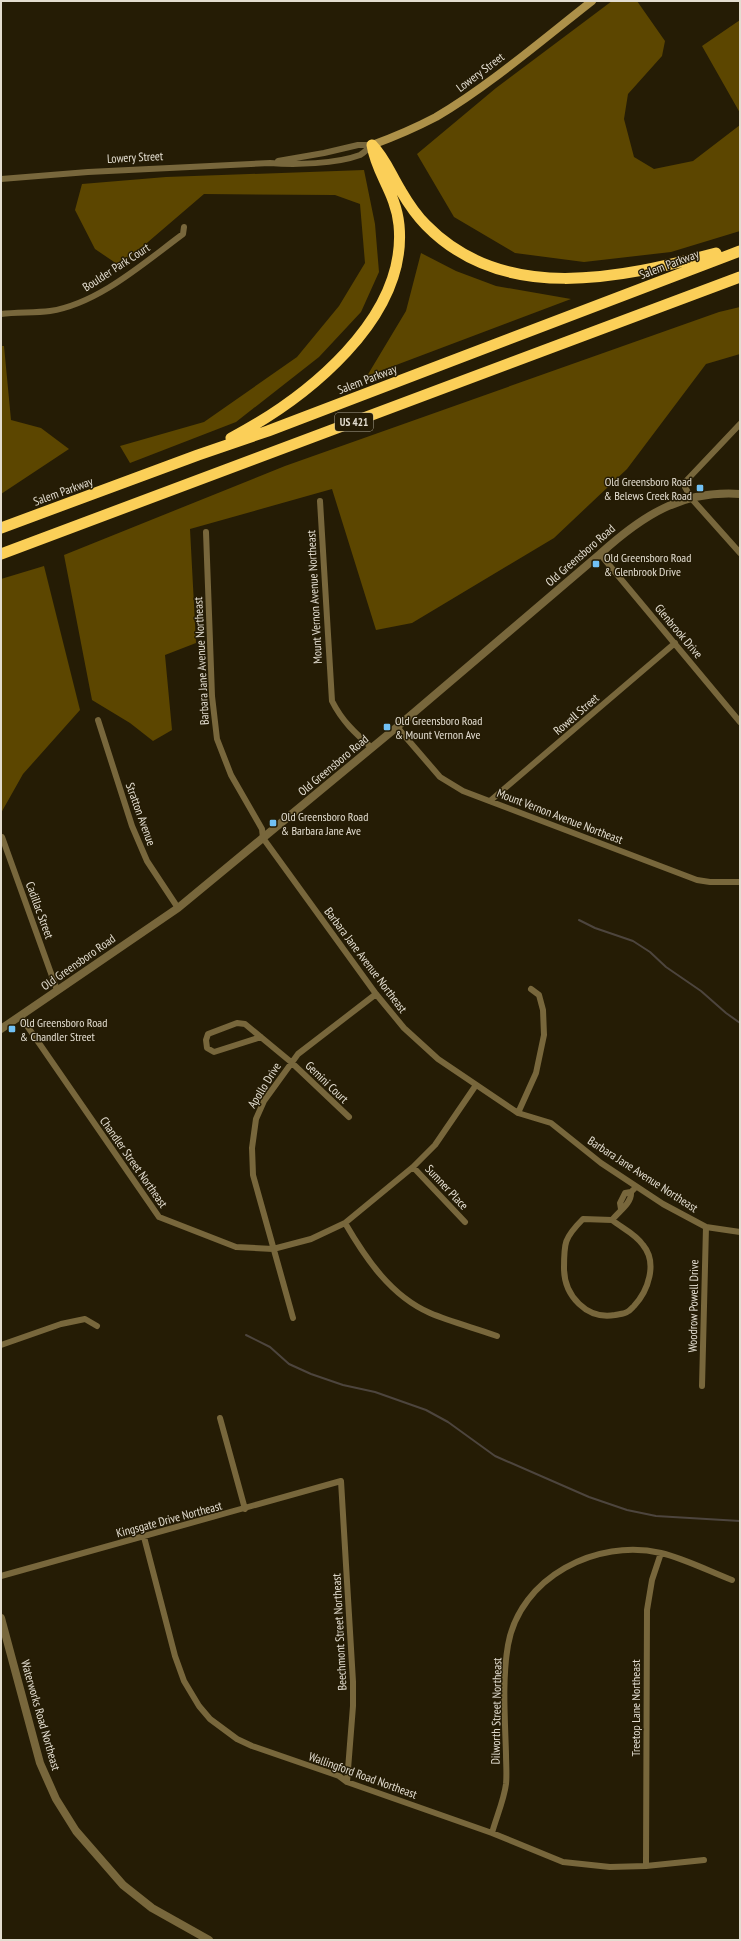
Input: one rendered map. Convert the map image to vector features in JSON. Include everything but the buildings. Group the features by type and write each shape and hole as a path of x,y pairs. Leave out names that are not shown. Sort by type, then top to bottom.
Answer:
{"highway":[{"path":"372,145 381,154 408,203 426,225 457,250 502,270 541,277 593,278 652,269 740,247"},
{"path":"198,455 251,427 301,393 342,356 364,330 380,307 396,270 400,235 394,201 374,157 372,145"},
{"name":"Salem Parkway","path":"1,528 198,455 268,431 740,251"},
{"name":"US 421","path":"1,554 740,277"},
{"path":"708,290 740,282"}],"main road":[{"name":"Lowery Street","path":"372,145 420,125 447,110 592,1"}],"street":[{"name":"Lowery Street","path":"1,179 88,172 270,163 358,145 372,145"},
{"name":"Lowery Street","path":"270,163 290,165 326,162 360,154 372,145"},
{"name":"Boulder Park Court","path":"1,314 50,311 79,303 116,282 183,234 184,227"},
{"path":"740,424 686,480 685,487 691,498 740,553"},
{"name":"Old Greensboro Road","path":"1,1029 21,1017 57,990 178,908 397,727 626,531 651,514 691,498 724,493 740,494"},
{"name":"Mount Vernon Avenue Northeast","path":"320,501 332,701 339,715 351,730 372,748"},
{"name":"Barbara Jane Avenue Northeast","path":"206,532 212,696 217,738 231,775 262,829 264,838 376,994 404,1028 438,1059 518,1113 551,1123 601,1163 636,1186 706,1227 740,1232"},
{"name":"Glenbrook Drive","path":"600,554 740,722"},
{"name":"Rowell Street","path":"490,801 675,643"},
{"name":"Stratton Avenue","path":"98,720 132,826 144,854 178,908"},
{"name":"Mount Vernon Avenue Northeast","path":"397,727 440,777 463,791 697,880 710,882 740,882"},
{"name":"Cadillac Street","path":"2,837 57,990"},
{"path":"518,1113 536,1073 544,1035 543,1010 540,996 531,989"},
{"name":"Apollo Drive","path":"293,1318 253,1175 252,1162 254,1132 259,1109 298,1054 376,994"},
{"name":"Chandler Street Northeast","path":"21,1017 159,1217 236,1247 273,1249 311,1239 346,1223 413,1167 435,1144 476,1085"},
{"name":"Gemini Court","path":"261,1037 214,1052 207,1048 206,1040 208,1034 237,1023 245,1024 261,1037 291,1062 349,1117"},
{"name":"Sumner Place","path":"413,1167 465,1222"},
{"path":"612,1220 621,1209 626,1207 632,1196 631,1192 636,1186"},
{"path":"582,1220 612,1220 645,1246 650,1262 649,1282 641,1299 628,1312 609,1316 593,1314 577,1304 568,1290 564,1274 564,1245 570,1232 582,1220"},
{"path":"346,1223 359,1247 380,1275 404,1298 430,1313 496,1336"},
{"name":"Woodrow Powell Drive","path":"702,1386 706,1227"},
{"path":"1,1346 61,1324 85,1319 97,1326"},
{"path":"220,1418 246,1509"},
{"name":"Kingsgate Drive Northeast","path":"1,1576 246,1509 341,1481"},
{"name":"Beechmont Street Northeast","path":"341,1481 353,1682 353,1706 347,1782"},
{"name":"Wallingford Road Northeast","path":"144,1537 175,1656 184,1680 199,1706 210,1719 236,1739 339,1776 347,1782 492,1833 563,1862 610,1866 646,1866 704,1860"},
{"name":"Dilworth Street Northeast","path":"492,1833 506,1784 505,1689 508,1645 515,1622 525,1602 561,1569 585,1558 612,1552 636,1551 661,1553 732,1580"},
{"name":"Treetop Lane Northeast","path":"646,1866 645,1677 647,1610 652,1580 661,1553"},
{"name":"Waterworks Road Northeast","path":"1,1618 40,1763 56,1799 76,1831 123,1885 152,1908 209,1940"}],"shaded area":[{"path":"612,1 637,1 665,41 662,56 628,94 624,119 634,157 654,169 693,161 740,125 740,231 671,252 584,262 515,253 454,217 417,154 496,88"},
{"path":"740,20 740,113 702,46"},
{"path":"364,170 375,224 379,272 361,312 319,357 236,422 130,463 120,446 204,422 297,357 339,306 365,263 360,204 335,195 204,194 120,266 95,249 75,210 82,184 166,177"},
{"path":"421,253 456,271 496,286 571,299 367,376 406,311"},
{"path":"740,307 740,354 706,364 627,469 554,538 412,623 376,630 332,489 190,529 196,643 165,655 172,730 153,741 130,723 92,700 64,555 285,466 719,312"},
{"path":"1,346 4,346 11,420 41,428 69,449 1,494"},
{"path":"44,566 80,710 23,774 1,813 1,579"}],"waterway":[{"path":"579,920 595,928 633,941 650,952 666,967 701,991 740,1023"},
{"path":"246,1335 270,1347 289,1364 311,1374 343,1385 375,1392 426,1410 448,1422 495,1456 589,1497 627,1510 656,1516 740,1521"}],"place":[{"name":"Old Greensboro Road & Belews Creek Road","path":"700,488"},
{"name":"Old Greensboro Road & Glenbrook Drive","path":"596,564"},
{"name":"Old Greensboro Road & Mount Vernon Ave","path":"387,727"},
{"name":"Old Greensboro Road & Barbara Jane Ave","path":"273,823"},
{"name":"Old Greensboro Road & Chandler Street","path":"12,1029"}]}
